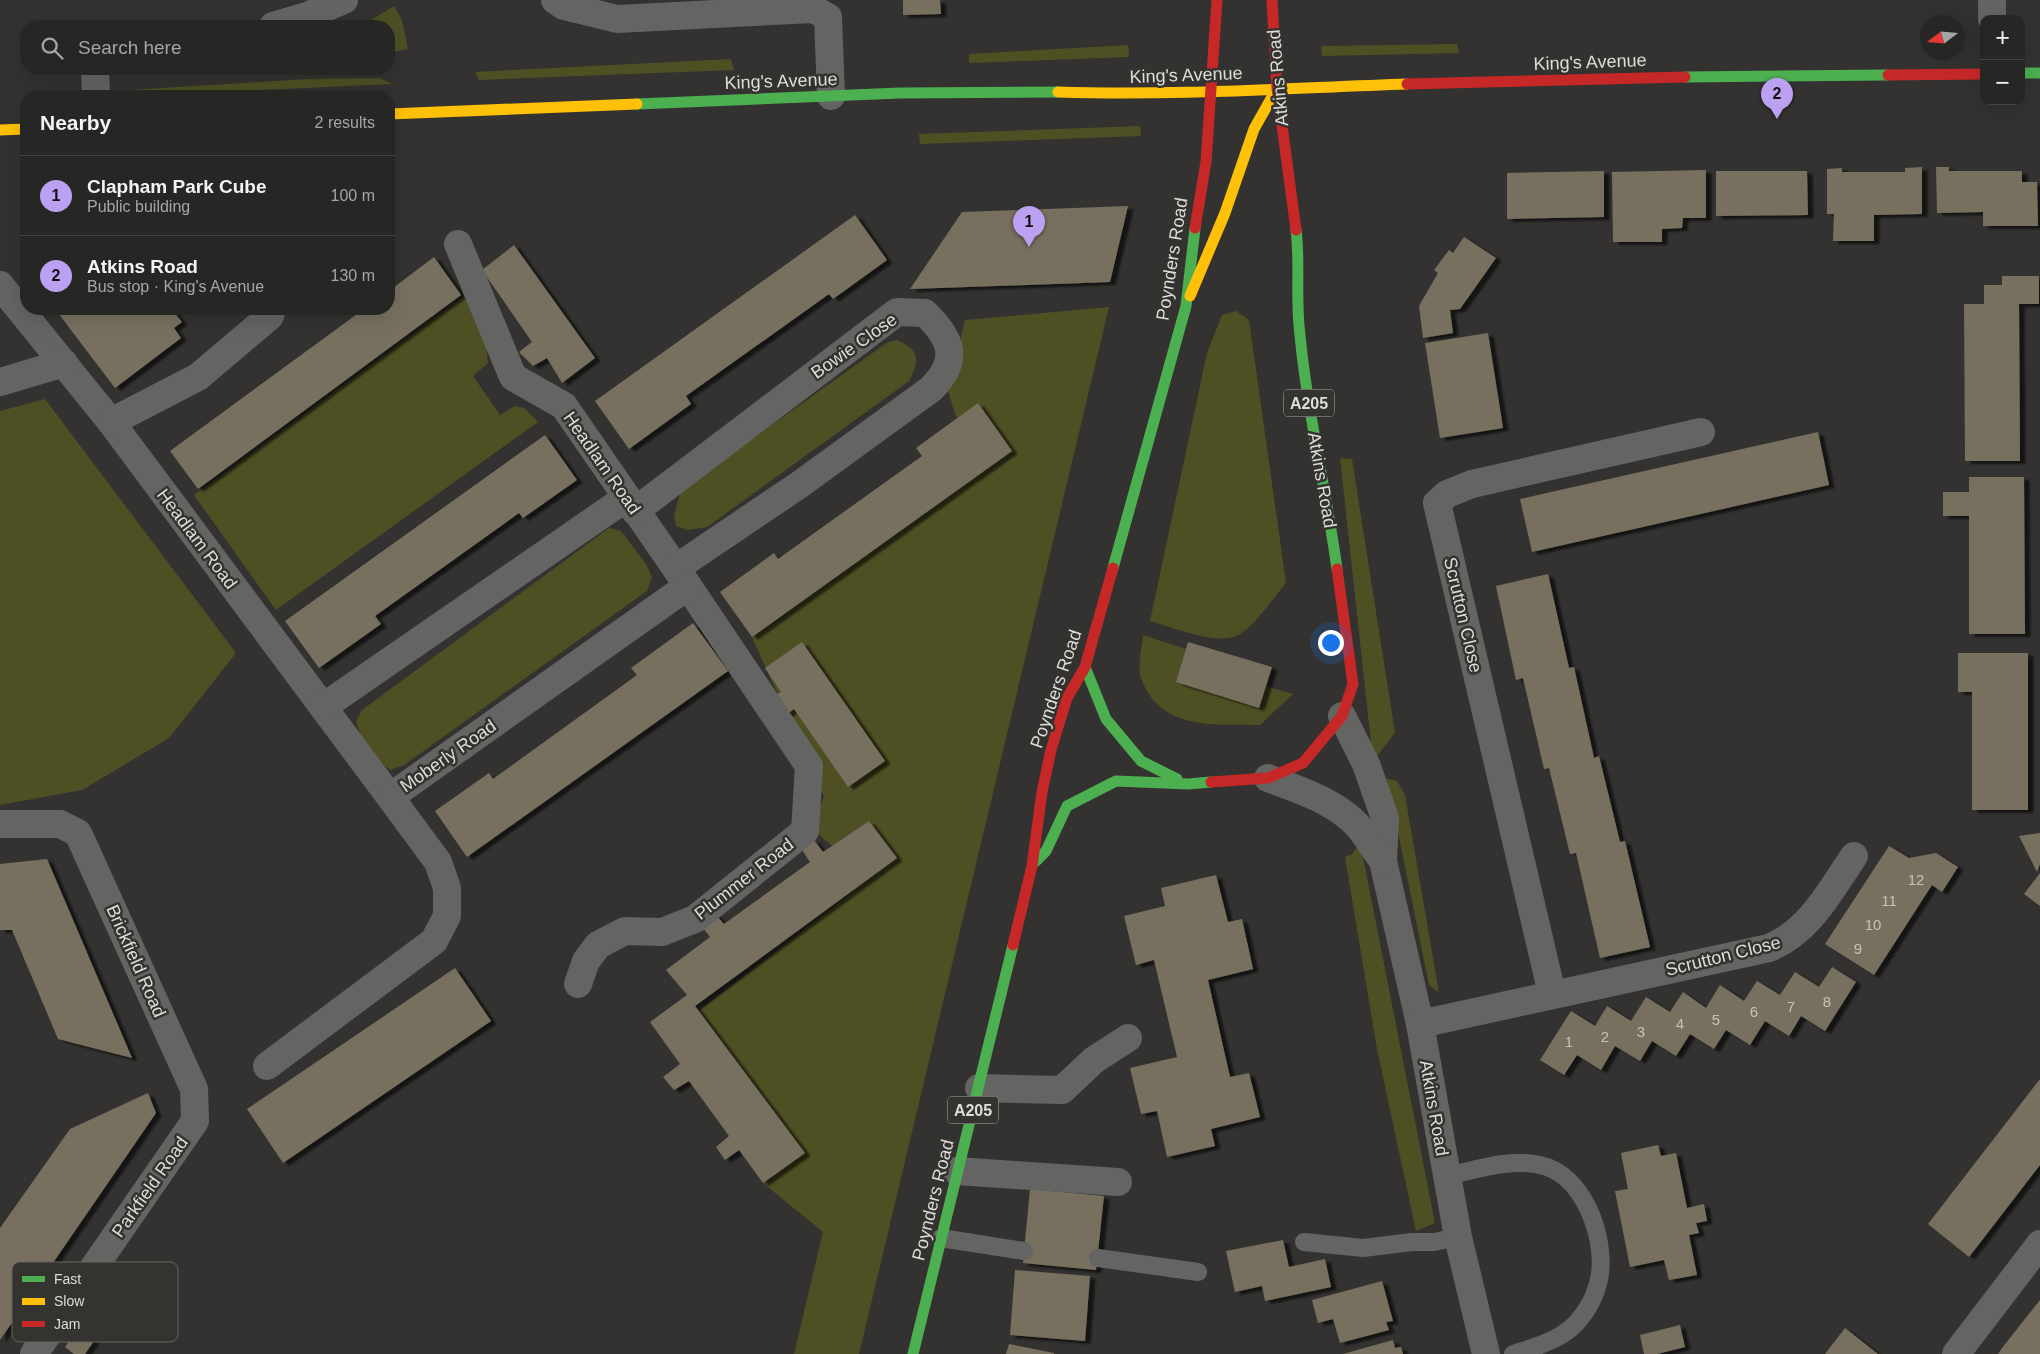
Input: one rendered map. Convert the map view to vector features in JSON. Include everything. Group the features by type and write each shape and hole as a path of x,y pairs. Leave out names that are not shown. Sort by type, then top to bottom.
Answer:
{"main road":[{"name":"A205","path":"1211,93 1217,0"},
{"name":"Atkins Road","path":"1272,0 1276,88 1298,242 1299,324 1306,382 1336,562 1352,684 1342,716"},
{"path":"2025,73 2040,73"},
{"name":"King's Avenue","path":"395,114 831,96 1028,91 1110,94 1211,93 1276,88 1634,78 1980,74"},
{"name":"A205","path":"1186,306 1225,213 1254,129 1276,88"},
{"name":"Poynders Road","path":"913,1354 1032,866 1042,792 1051,750 1067,698 1085,667 1186,306 1197,207 1206,162 1211,93"},
{"path":"0,130 20,129"},
{"path":"1085,667 1106,719 1141,760 1188,784"},
{"name":"A205","path":"1032,866 1046,852 1067,806 1116,780 1188,784 1268,778 1303,763 1342,716"}],"street":[{"path":"293,20 344,0"},
{"path":"555,0 564,6 618,19 828,8 831,96"},
{"path":"1992,0 1992,15"},
{"path":"95,75 96,90"},
{"name":"Headlam Road","path":"458,244 513,377 564,406 682,577"},
{"name":"Headlam Road","path":"0,286 20,310"},
{"name":"Bowie Close","path":"631,505 897,312 925,313 940,328 948,343 950,363 944,376 931,389 799,485 682,577"},
{"name":"Headlam Road","path":"24,315 111,422 390,797"},
{"path":"111,422 198,377 270,315"},
{"path":"0,382 64,363"},
{"name":"Scrutton Close","path":"1552,994 1437,503 1447,494 1472,484 1701,432"},
{"path":"323,707 631,505"},
{"name":"Moberly Road","path":"267,1066 434,941 447,916 447,888 438,862 390,797 682,577"},
{"name":"Plummer Road","path":"578,984 586,961 598,945 625,931 662,932 695,919 805,832 809,766 682,577"},
{"name":"Atkins Road","path":"1342,716 1366,764 1385,818 1383,861 1420,1024 1458,1236 1486,1354"},
{"name":"Atkins Road","path":"1268,778 1320,799 1333,807 1357,825 1383,861"},
{"name":"Brickfield Road","path":"0,824 60,824 78,833 194,1088"},
{"name":"Scrutton Close","path":"1420,1024 1769,948 1786,941 1806,923 1854,856"},
{"path":"979,1088 1062,1090 1094,1060 1128,1038"},
{"name":"Parkfield Road","path":"98,1262 195,1122 194,1088"},
{"path":"957,1171 1118,1182"},
{"path":"1956,1354 2040,1244"},
{"name":"Parkfield Road","path":"34,1354 42,1342"}],"lane":[{"path":"1446,1176 1502,1164 1522,1162 1542,1165 1559,1173 1573,1186 1586,1204 1594,1225 1600,1251 1600,1274 1594,1296 1582,1316 1567,1332 1546,1343 1513,1354"},
{"path":"1304,1242 1363,1248 1412,1242 1434,1242 1458,1236"},
{"path":"941,1238 1024,1251"},
{"path":"1098,1258 1198,1272"}],"green space":[{"path":"394,6 402,20 408,49 395,52 395,20 371,20"},
{"path":"1457,44 1459,53 1322,56 1321,46"},
{"path":"1128,45 1129,57 969,63 969,54"},
{"path":"731,59 734,70 479,80 475,72"},
{"path":"380,78 392,84 259,90 130,90 308,79"},
{"path":"1140,126 1141,136 920,144 919,134"},
{"path":"468,293 481,327 488,363 473,376 500,415 515,406 524,408 538,422 276,610 194,495"},
{"path":"1109,307 859,1354 794,1354 823,1232 763,1183 805,1153 699,1011 897,857 869,821 832,846 810,827 824,797 752,637 988,468 955,414 948,391 965,320"},
{"path":"1236,311 1249,320 1286,583 1256,620 1242,633 1227,638 1217,638 1193,634 1150,621 1207,353 1222,315"},
{"path":"897,340 910,348 916,356 915,367 909,381 707,527 687,530 676,526 674,516 681,490 888,342"},
{"path":"45,399 236,653 169,738 82,790 0,805 0,411"},
{"path":"1340,458 1352,459 1395,733 1373,761"},
{"path":"609,528 621,531 646,564 652,577 647,591 404,765 390,770 384,765 369,748 358,728 356,721 362,710"},
{"path":"1143,635 1186,649 1176,682 1259,708 1265,686 1293,694 1260,725 1207,724 1175,716 1161,708 1150,695 1141,678 1140,663"},
{"path":"1384,778 1397,781 1405,795 1439,993 1429,985 1393,807"},
{"path":"1358,847 1362,852 1435,1223 1416,1231 1377,1049 1345,857 1352,854"}],"building":[{"path":"903,0 940,0 941,14 903,15"},
{"path":"1922,167 1922,214 1874,215 1874,241 1833,241 1834,214 1827,214 1827,169 1842,168 1842,172 1905,172 1905,168"},
{"path":"1936,167 1949,167 1949,171 2022,171 2022,182 2037,182 2038,226 1983,226 1983,212 1937,213"},
{"path":"1706,170 1706,218 1683,218 1682,228 1662,229 1662,242 1613,242 1612,172"},
{"path":"1604,171 1604,217 1507,219 1507,173"},
{"path":"1716,171 1807,171 1808,215 1716,216"},
{"path":"1128,206 1110,282 910,289 962,212"},
{"path":"855,215 887,260 833,299 829,294 686,396 691,404 629,449 595,401"},
{"path":"1464,237 1496,258 1460,309 1450,310 1453,333 1423,338 1419,306 1438,273 1434,270 1449,250 1453,253"},
{"path":"514,245 595,358 562,383 547,358 533,366 519,352 532,342 482,270"},
{"path":"434,257 461,295 198,489 170,451 356,315 395,315 395,286"},
{"path":"2002,276 2039,276 2039,304 2019,304 2020,461 1965,461 1964,304 1984,304 1984,285 2002,285"},
{"path":"60,315 176,315 182,322 174,328 181,338 115,388"},
{"path":"1488,333 1503,428 1440,438 1425,343"},
{"path":"978,403 1012,451 752,637 720,592 774,553 778,559 922,456 916,448"},
{"path":"1818,432 1829,485 1532,552 1520,499"},
{"path":"545,435 577,480 523,518 519,513 375,616 381,624 319,668 285,621"},
{"path":"1969,477 2024,477 2025,634 1969,634 1969,516 1943,516 1943,492 1969,492"},
{"path":"1548,574 1569,668 1574,667 1594,758 1599,756 1620,842 1625,841 1650,947 1600,958 1576,853 1570,854 1549,768 1544,769 1523,678 1516,680 1496,586"},
{"path":"693,623 728,671 467,857 435,811 489,773 493,779 637,675 631,668"},
{"path":"802,642 885,761 848,787 794,709 786,715 773,697 781,692 765,668"},
{"path":"1188,642 1272,667 1259,708 1176,682"},
{"path":"1958,653 2028,653 2028,810 1972,810 1972,692 1958,692"},
{"path":"869,821 897,858 695,1006 805,1153 763,1183 739,1150 725,1160 716,1147 729,1136 689,1081 674,1090 663,1077 680,1064 650,1022 687,995 666,970 710,937 700,924 714,913 724,924 810,862 802,850 814,840 823,852"},
{"path":"2040,833 2040,864 2037,872 2019,836"},
{"path":"1889,846 1909,858 1936,853 1958,867 1942,892 1932,885 1874,975 1825,944"},
{"path":"47,859 132,1058 58,1039 12,930 0,930 0,864"},
{"path":"2040,873 2040,906 2024,894"},
{"path":"1216,875 1228,922 1242,919 1253,969 1208,980 1230,1077 1249,1073 1260,1117 1211,1129 1215,1146 1167,1157 1157,1111 1141,1114 1130,1068 1177,1057 1154,960 1136,965 1124,916 1165,906 1161,888"},
{"path":"1832,967 1856,982 1825,1031 1801,1016 1789,1036 1765,1021 1750,1045 1726,1030 1714,1049 1690,1034 1676,1056 1652,1041 1640,1061 1615,1046 1601,1070 1577,1055 1564,1075 1540,1060 1571,1011 1595,1026 1607,1006 1631,1021 1646,997 1670,1012 1683,992 1706,1008 1720,985 1744,1001 1757,981 1780,995 1795,972 1819,987"},
{"path":"455,968 491,1021 283,1163 247,1109"},
{"path":"2040,1079 2040,1165 1969,1257 1928,1224"},
{"path":"148,1093 156,1113 54,1262 12,1262 12,1323 0,1340 0,1228 70,1129"},
{"path":"1658,1145 1661,1156 1676,1153 1687,1208 1704,1204 1707,1221 1696,1223 1699,1233 1689,1235 1697,1275 1669,1280 1664,1260 1630,1267 1615,1191 1628,1189 1621,1153"},
{"path":"1030,1189 1104,1196 1096,1270 1023,1263"},
{"path":"1283,1240 1289,1267 1325,1259 1331,1287 1265,1301 1262,1286 1235,1292 1226,1251"},
{"path":"1015,1270 1090,1276 1085,1341 1010,1335"},
{"path":"1382,1281 1393,1321 1386,1322 1389,1330 1340,1343 1333,1319 1318,1323 1312,1300"},
{"path":"2040,1300 2040,1354 1998,1354 2002,1348"},
{"path":"1680,1325 1685,1347 1657,1354 1644,1354 1640,1335"},
{"path":"1845,1328 1878,1354 1825,1354"},
{"path":"1393,1340 1395,1348 1401,1347 1403,1354 1343,1354"},
{"path":"68,1342 93,1342 85,1354 74,1354 65,1347"},
{"path":"1009,1344 1054,1353 1054,1354 1006,1354"}],"traffic: fast":[{"path":"2025,73 2040,73"},
{"path":"1685,77 1888,75"},
{"path":"637,104 900,93 1058,92"},
{"path":"1113,568 1186,306 1195,228"},
{"path":"1296,230 1298,313 1302,356 1337,569"},
{"path":"1085,667 1106,719 1141,761 1177,779"},
{"path":"1036,861 1046,851 1067,806 1116,781 1188,784 1211,782"},
{"path":"913,1354 1013,945"}],"traffic: slow":[{"path":"1058,92 1189,92 1407,84"},
{"path":"1190,296 1225,213 1254,129 1277,88"},
{"path":"395,114 637,104"},
{"path":"0,130 20,129"}],"traffic: jam":[{"path":"1195,228 1206,162 1217,0"},
{"path":"1272,0 1277,88 1296,230"},
{"path":"1888,75 1980,74"},
{"path":"1407,84 1685,77"},
{"path":"1013,945 1032,866 1042,792 1051,750 1067,698 1085,667 1113,568"},
{"path":"1211,782 1268,778 1303,763 1342,716 1353,684 1337,569"}],"place":[{"name":"Atkins Road","path":"1777,119"},
{"name":"Clapham Park Cube","path":"1029,247"}]}
